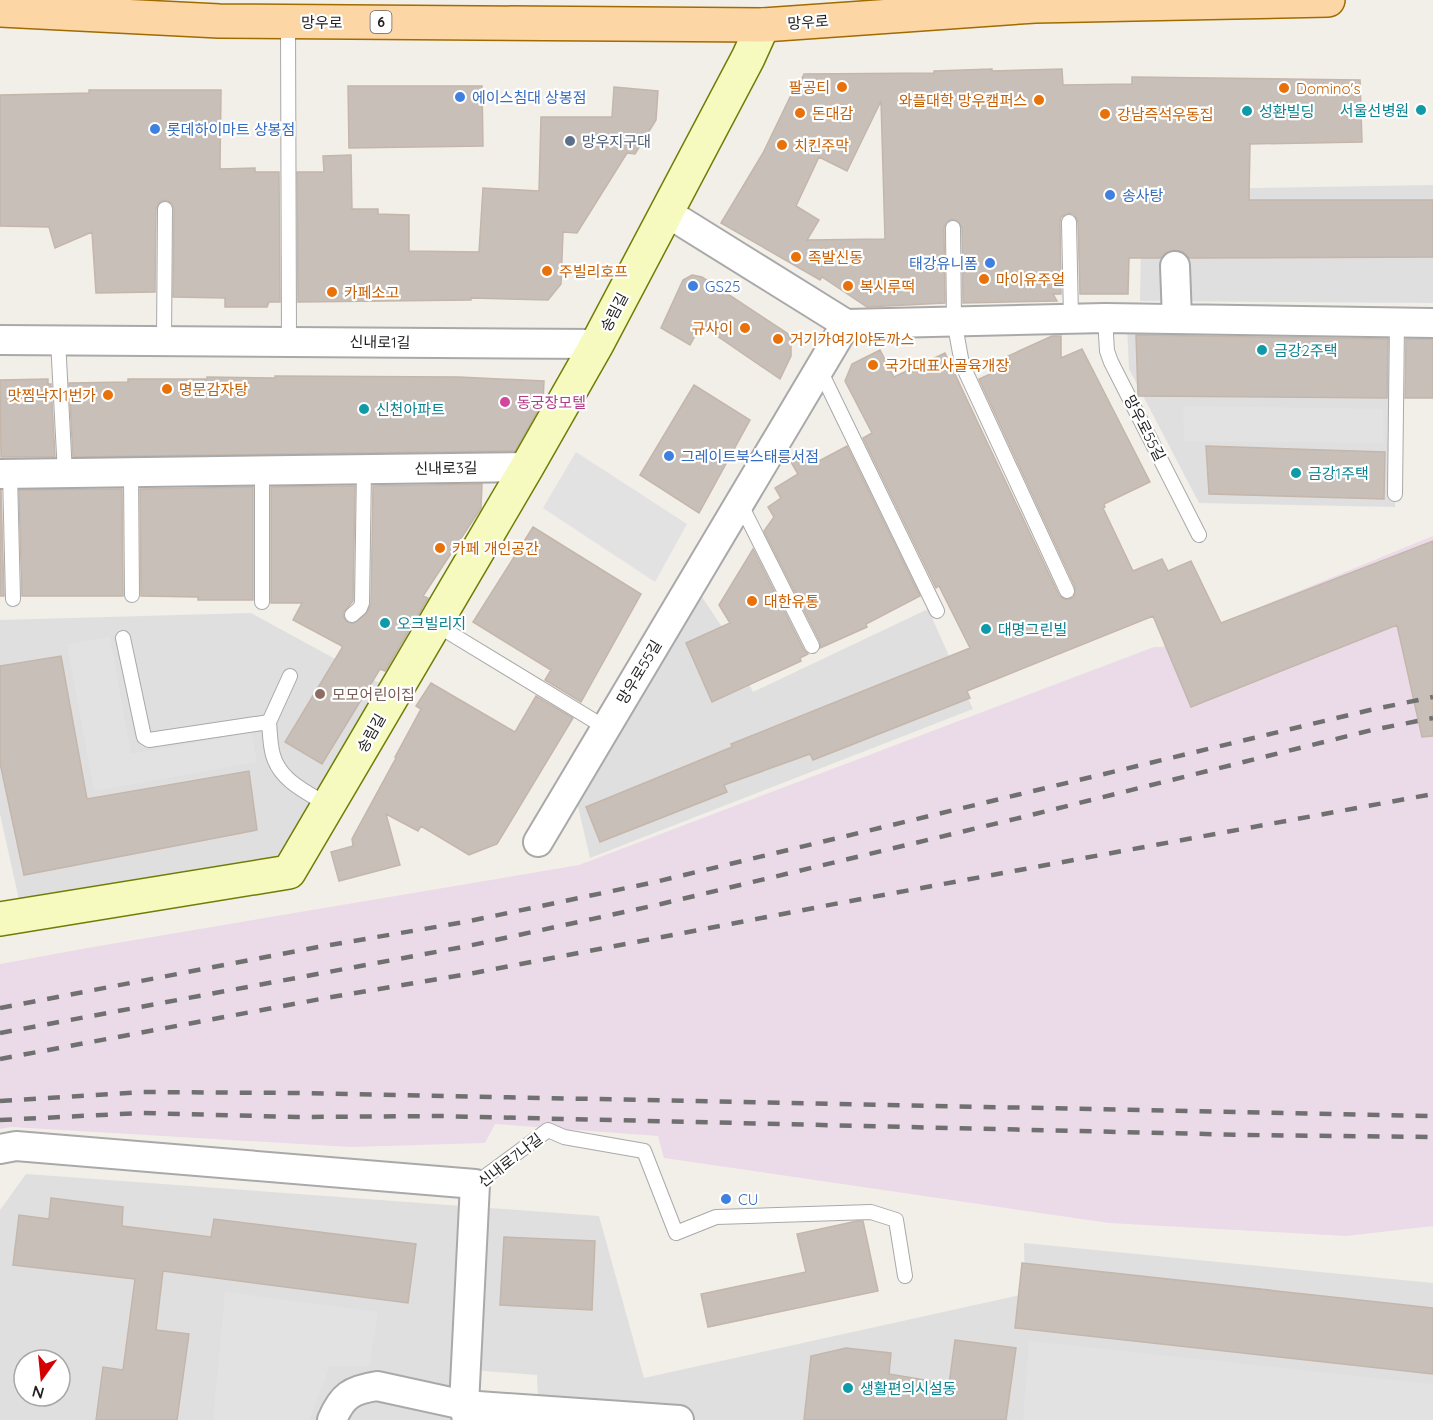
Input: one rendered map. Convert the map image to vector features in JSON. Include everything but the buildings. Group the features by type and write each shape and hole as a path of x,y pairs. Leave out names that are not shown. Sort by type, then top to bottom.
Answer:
{"main road":[{"name":"망우로","path":"0,10 219,21 763,25 1035,6 1328,0"}],"street":[{"name":"송림길","path":"0,919 289,872 597,344 748,58 763,25"},
{"path":"666,212 846,324 1071,318 1433,323"},
{"path":"1175,266 1177,319"},
{"name":"망우로55길","path":"538,842 846,324"},
{"name":"신내로1길","path":"0,340 597,344"},
{"name":"신내로3길","path":"5,474 527,467"},
{"path":"0,1149 16,1146 475,1184"},
{"name":"신내로7나길","path":"465,1412 475,1184"},
{"path":"332,1420 339,1404 350,1393 377,1386 465,1412 679,1420"}],"lane":[{"path":"997,0 1035,6"},
{"name":"망우로","path":"288,22 289,341"},
{"path":"164,340 165,209"},
{"path":"1069,222 1071,318"},
{"path":"952,228 954,320 962,364 1067,591"},
{"name":"망우로55길","path":"1105,318 1107,351 1111,362 1199,535"},
{"path":"1395,494 1398,322"},
{"path":"58,340 65,474"},
{"path":"819,368 937,611"},
{"path":"352,615 362,603 364,470"},
{"path":"262,471 262,602"},
{"path":"131,473 132,595"},
{"name":"신내로3길","path":"5,474 13,599"},
{"path":"740,502 812,646"},
{"path":"435,624 606,728"},
{"path":"123,638 141,730 149,740 268,722"},
{"path":"290,676 268,722 273,756 286,778 328,805"},
{"name":"신내로7나길","path":"475,1184 548,1130 564,1137 644,1151 676,1233 716,1217 871,1212 884,1215 896,1220 905,1276"}],"shaded area":[{"path":"1433,185 1433,303 1140,301 1142,190"},
{"path":"1127,326 1394,328 1395,507 1199,503 1129,369"},
{"path":"1183,406 1383,409 1383,443 1184,441"},
{"path":"576,452 687,524 655,582 543,508"},
{"path":"1433,536 1433,1226 1346,1236 1109,1223 664,1158 658,1136 495,1124 485,1143 351,1147 11,1127 0,1129 0,964 579,865 1154,647 1162,647"},
{"path":"702,597 722,627 753,692 928,609 973,709 590,858 577,802"},
{"path":"251,613 383,685 280,858 19,900 0,814 0,620"},
{"path":"110,637 131,754 252,733 257,762 94,791 67,644"},
{"path":"26,1174 599,1216 644,1378 1025,1294 1024,1243 1433,1283 1433,1420 539,1420 537,1375 460,1369 453,1420 0,1420 0,1210"},
{"path":"225,1292 378,1312 369,1366 330,1366 309,1420 213,1420"},
{"path":"1029,1341 1433,1384 1433,1420 1023,1420"}],"railway":[{"path":"0,1008 318,947 465,922 655,882 1370,710 1433,697"},
{"path":"0,1033 468,946 661,904 1372,730 1433,718"},
{"path":"0,1059 1433,794"},
{"path":"0,1101 142,1092 298,1093 1433,1116"},
{"path":"0,1120 142,1113 297,1117 439,1116 1248,1135 1433,1137"}],"place":[{"name":"팔공티","path":"842,87"},
{"name":"Domino's","path":"1284,88"},
{"name":"에이스침대 상봉점","path":"460,97"},
{"name":"와플대학 망우캠퍼스","path":"1039,100"},
{"name":"서울선병원","path":"1421,110"},
{"name":"성환빌딩","path":"1247,111"},
{"name":"돈대감","path":"800,113"},
{"name":"강남즉석우동집","path":"1105,114"},
{"name":"롯데하이마트 상봉점","path":"155,129"},
{"name":"망우지구대","path":"570,141"},
{"name":"치킨주막","path":"782,145"},
{"name":"송사탕","path":"1110,195"},
{"name":"족발신동","path":"796,257"},
{"name":"태강유니폼","path":"990,263"},
{"name":"주빌리호프","path":"547,271"},
{"name":"마이유주얼","path":"984,279"},
{"name":"GS25","path":"693,286"},
{"name":"복시루떡","path":"848,286"},
{"name":"카페소고","path":"332,292"},
{"name":"규사이","path":"745,328"},
{"name":"거기가여기야돈까스","path":"778,339"},
{"name":"금강2주택","path":"1262,350"},
{"name":"국가대표사골육개장","path":"873,365"},
{"name":"명문감자탕","path":"167,389"},
{"name":"맛찜낙지1번가","path":"108,395"},
{"name":"동궁장모텔","path":"505,402"},
{"name":"신천아파트","path":"364,409"},
{"name":"그레이트북스태릉서점","path":"669,456"},
{"name":"금강1주택","path":"1296,473"},
{"name":"카페 개인공간","path":"440,548"},
{"name":"대한유통","path":"752,601"},
{"name":"오크빌리지","path":"385,623"},
{"name":"대명그린빌","path":"986,629"},
{"name":"모모어린이집","path":"320,694"},
{"name":"CU","path":"726,1199"},
{"name":"생활편의시설동","path":"848,1388"}]}
